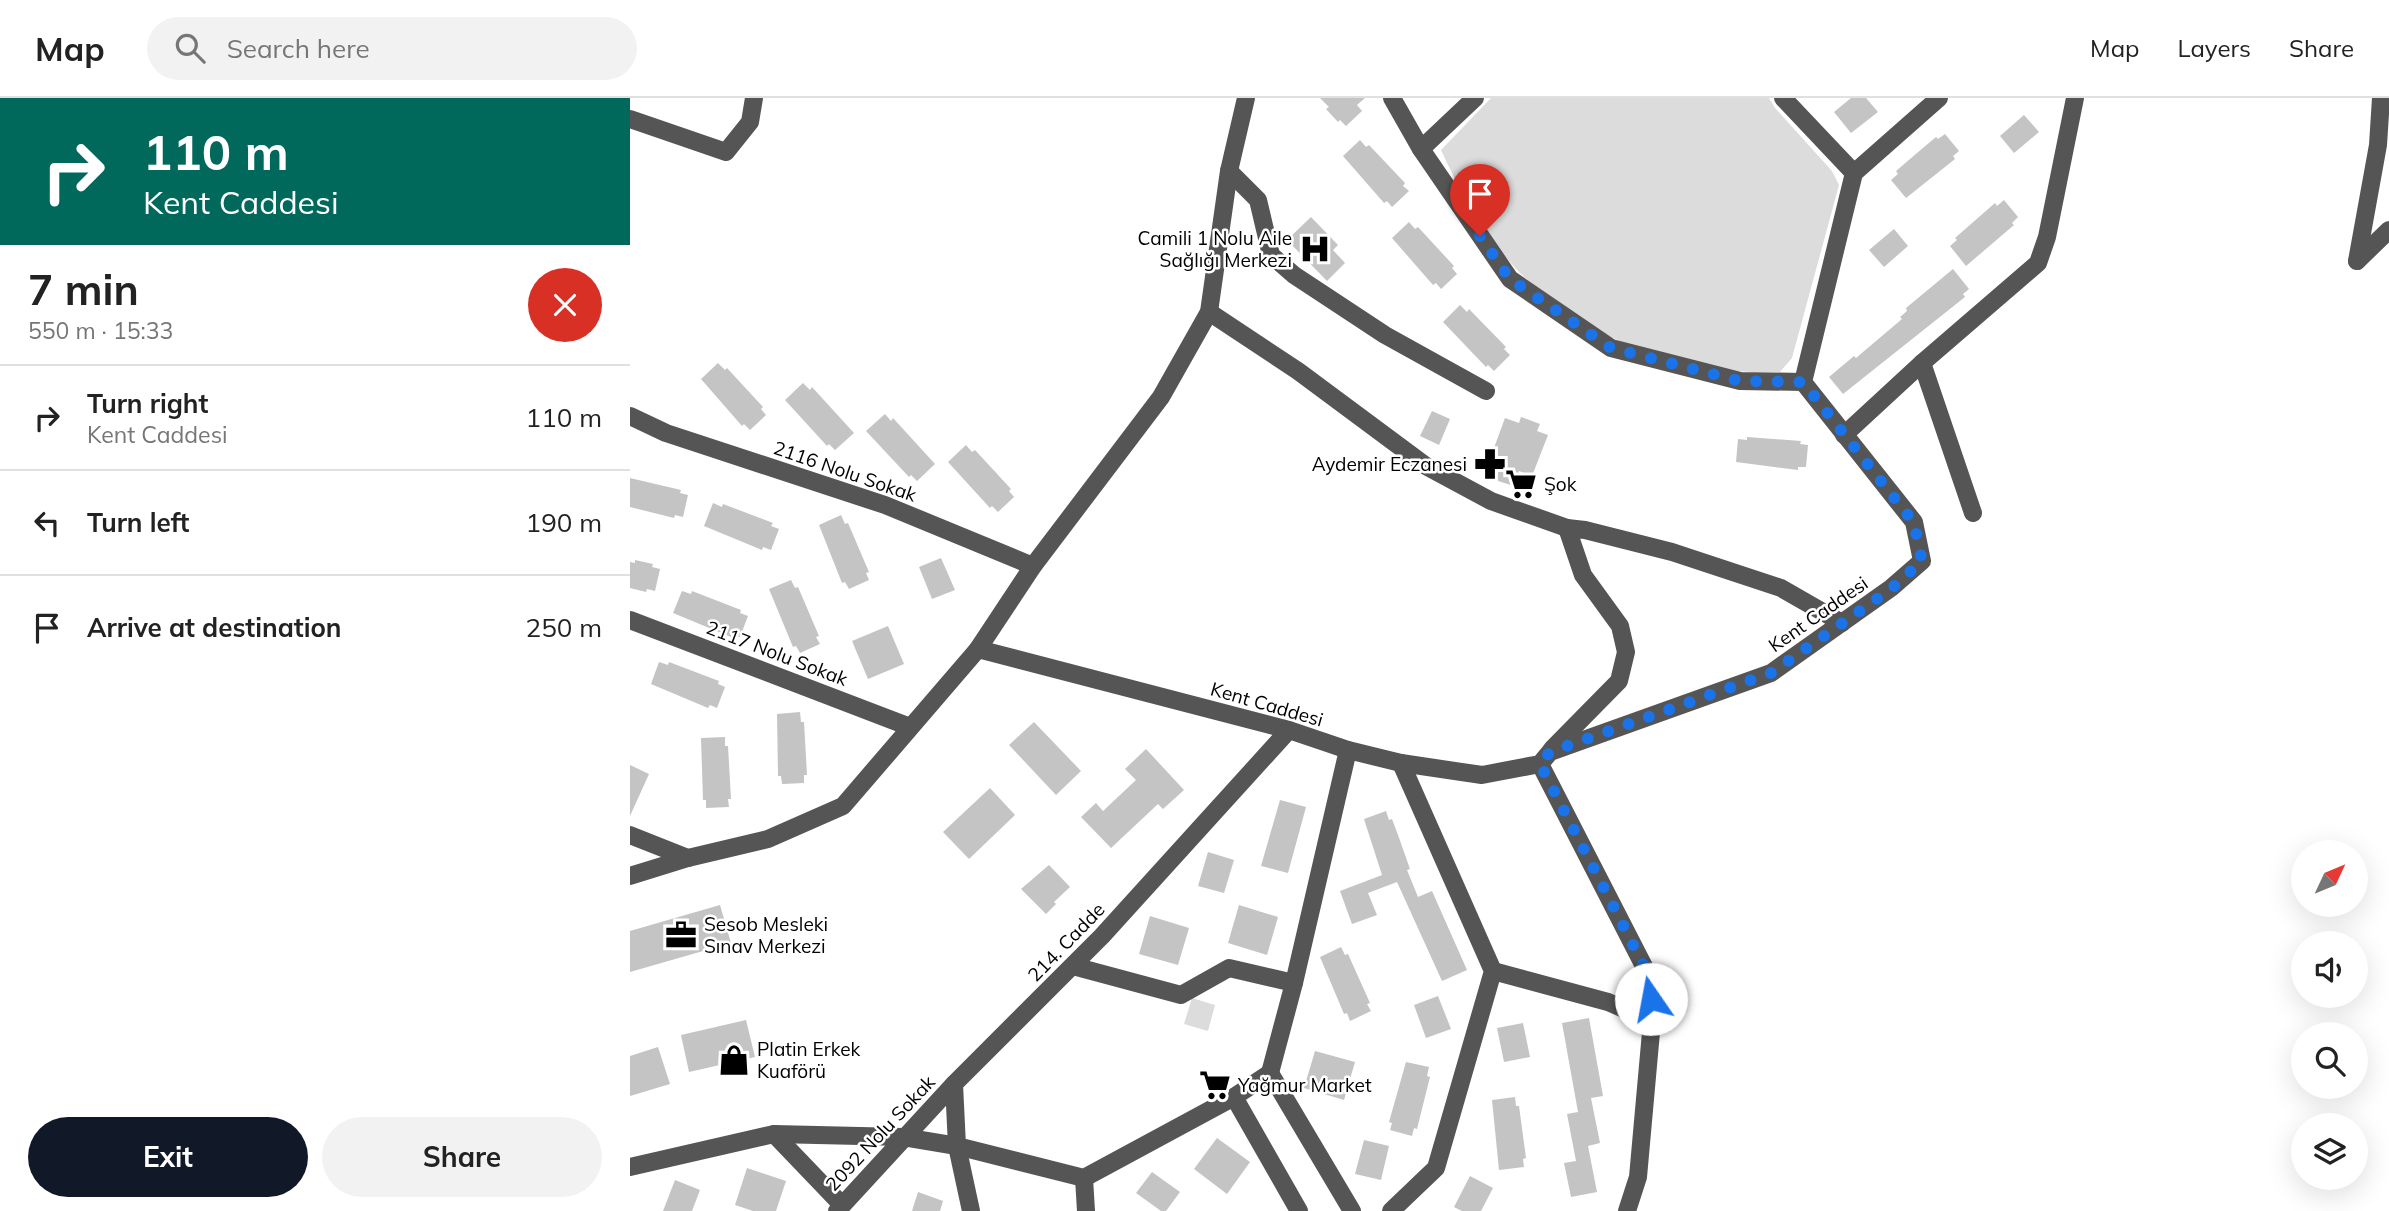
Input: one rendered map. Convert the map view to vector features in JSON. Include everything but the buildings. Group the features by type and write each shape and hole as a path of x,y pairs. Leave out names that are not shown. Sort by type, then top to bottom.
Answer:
{"street":[{"path":"630,119 726,152 750,122 754,98"},
{"path":"630,876 688,858 768,839 843,806 978,649 1033,566 1161,397 1209,312 1229,171 1246,98"},
{"path":"1392,98 1421,149 1510,279 1611,348 1740,381 1803,382"},
{"path":"1421,149 1475,98"},
{"path":"1783,98 1854,173"},
{"path":"1803,382 1854,173 1939,98"},
{"path":"1803,382 1844,435 1922,363 2038,263 2046,237 2075,98"},
{"path":"2381,98 2378,145 2357,261 2389,230"},
{"path":"1229,171 1258,200 1271,255 1294,275 1385,335 1486,391"},
{"path":"1209,312 1308,378 1426,466 1490,501 1567,528 1672,552 1781,588 1842,623"},
{"path":"1922,363 1973,513"},
{"name":"2116 Nolu Sokak","path":"634,423 885,505 1033,566"},
{"name":"Kent Caddesi","path":"978,649 1289,730 1348,750 1401,763 1482,775 1545,758 1771,673 1891,589 1922,561 1914,523 1844,435"},
{"path":"1567,528 1583,575 1620,626 1626,652 1619,681 1545,758 1650,978 1652,1021 1638,1177 1627,1211"},
{"name":"2117 Nolu Sokak","path":"630,620 910,727"},
{"name":"214. Cadde","path":"954,1084 1073,966 1289,730"},
{"path":"630,1167 774,1134 903,1137 957,1146 1084,1178 1234,1097 1270,1073 1294,983 1348,750"},
{"path":"1391,1211 1436,1168 1493,971 1401,763"},
{"path":"630,835 688,858"},
{"path":"1073,966 1181,995 1229,968 1294,983"},
{"path":"1493,971 1608,1002 1652,1021"},
{"path":"1270,1073 1352,1211"},
{"path":"954,1084 957,1146 971,1211"},
{"name":"2092 Nolu Sokak","path":"839,1208 954,1084"},
{"path":"1234,1097 1299,1211"},
{"path":"774,1134 839,1208"},
{"path":"1084,1178 1086,1211"}],"shaded area":[{"path":"1491,98 1769,98 1832,171 1839,185 1792,358 1779,373 1715,368 1673,360 1632,346 1596,328 1541,292 1522,275 1482,225 1441,150"},
{"path":"1192,998 1215,1005 1208,1031 1184,1024"}],"place":[{"name":"Camili 1 Nolu Aile Sağlığı Merkezi","path":"1315,249"},
{"name":"Aydemir Eczanesi","path":"1490,464"},
{"name":"Şok","path":"1521,484"},
{"name":"Sesob Mesleki Sınav Merkezi","path":"681,935"},
{"name":"Platin Erkek Kuaförü","path":"734,1060"},
{"name":"Yağmur Market","path":"1215,1085"}],"route":[{"path":"1480,236 1510,279 1611,348 1740,381 1803,382 1914,523 1922,561 1891,589 1771,673 1550,752 1540,764 1650,978 1651,999"}]}
